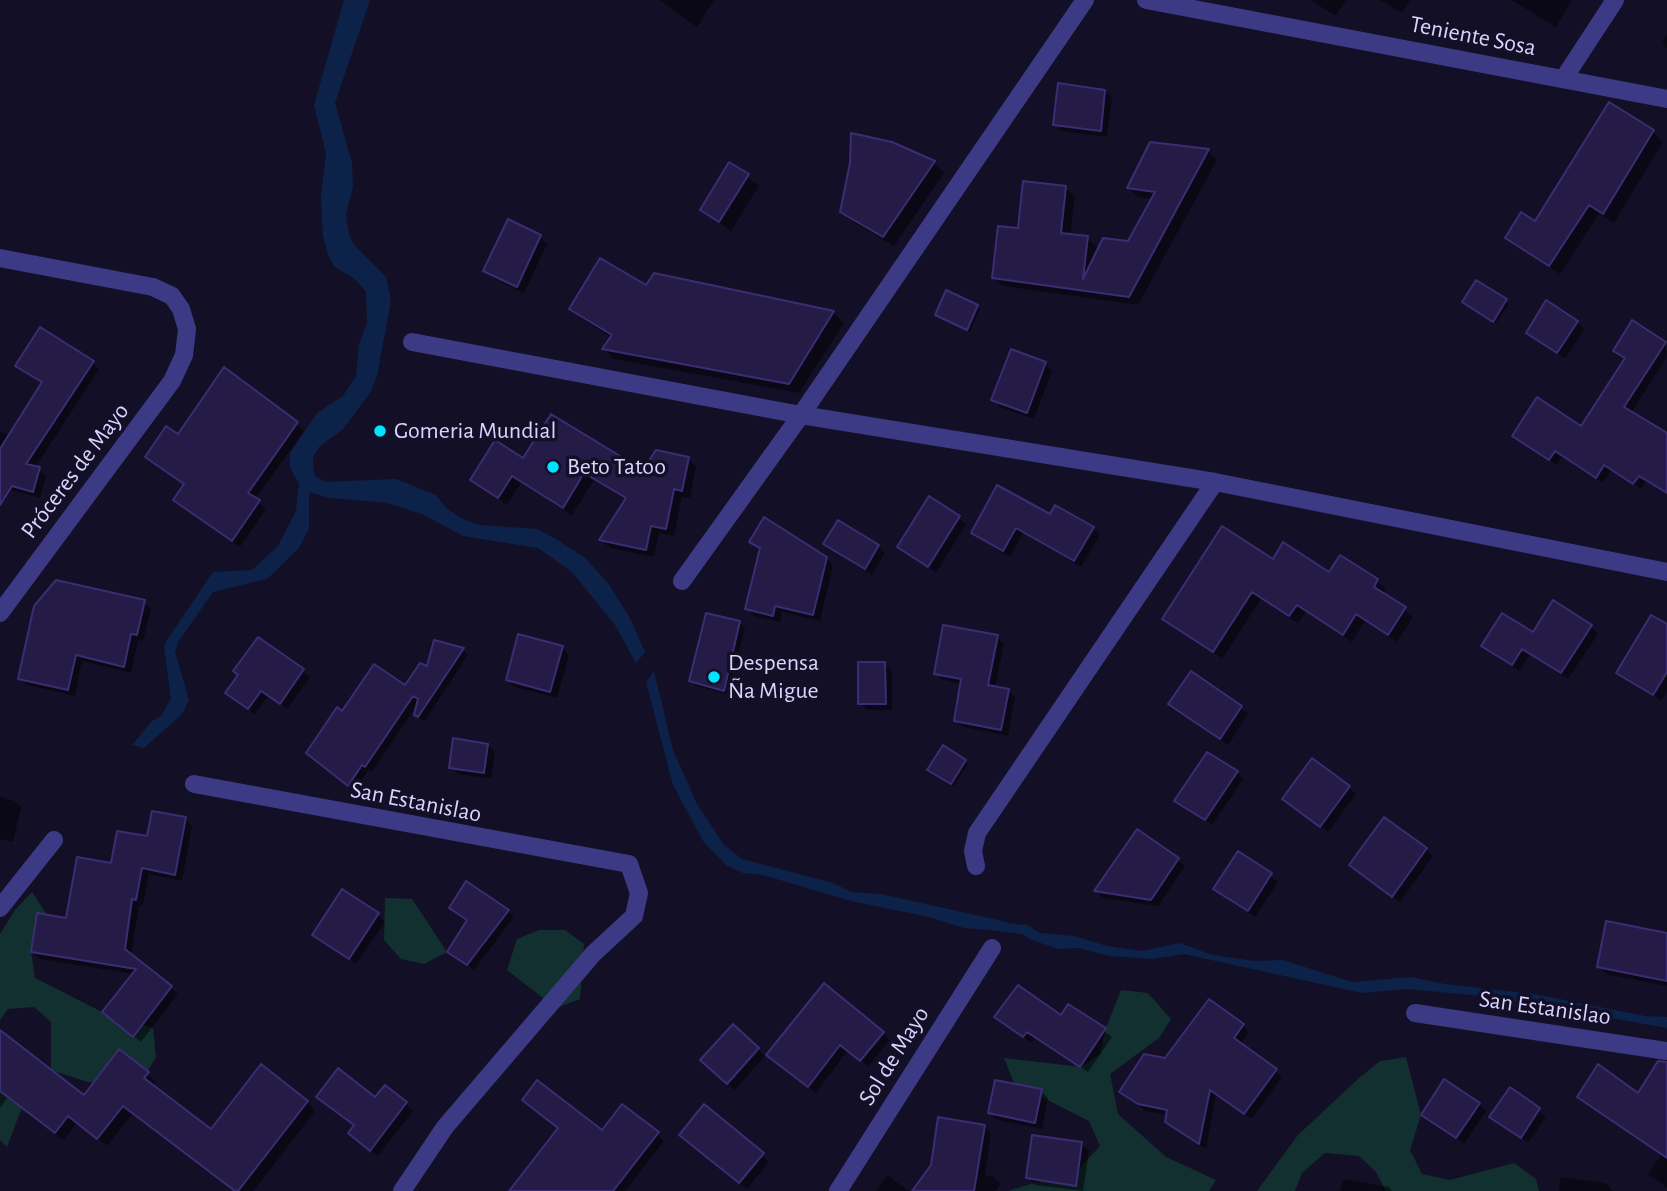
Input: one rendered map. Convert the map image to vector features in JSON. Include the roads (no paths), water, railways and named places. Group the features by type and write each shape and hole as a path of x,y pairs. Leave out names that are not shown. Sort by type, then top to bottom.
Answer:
{"street":[{"path":"682,581 801,415 1085,0"},
{"name":"Teniente Sosa","path":"1146,0 1667,99"},
{"path":"1564,78 1615,0"},
{"name":"Próceres de Mayo","path":"0,258 153,287 172,296 181,309 187,330 184,355 173,380 0,613"},
{"path":"412,342 801,415 1215,482 1667,572"},
{"path":"976,866 973,851 976,833 1215,482"},
{"name":"San Estanislao","path":"194,784 490,841 629,864 639,893 634,916 593,954 445,1127 402,1191"},
{"path":"0,908 54,840"},
{"name":"Sol de Mayo","path":"838,1191 992,948"},
{"name":"San Estanislao","path":"1415,1013 1667,1051"}],"water":[{"path":"344,0 370,0 335,103 352,163 353,187 346,214 349,235 355,246 386,277 391,301 377,376 370,393 343,429 319,447 313,457 314,475 325,482 396,479 436,495 446,508 463,519 480,525 537,529 554,538 584,557 608,583 631,620 645,652 636,663 615,625 572,572 538,548 463,536 422,514 387,503 330,498 309,492 309,528 299,548 267,579 213,592 178,642 175,652 189,700 182,714 144,748 132,745 152,721 162,715 171,698 164,647 167,640 213,572 252,570 278,546 296,511 299,484 290,467 290,453 317,413 343,396 356,376 359,344 367,323 366,292 356,280 334,266 328,255 323,236 321,197 326,153 314,105"},
{"path":"654,671 673,750 697,804 724,845 742,859 833,883 852,892 881,894 1007,922 1004,931 964,928 929,917 851,901 763,875 743,873 726,865 703,841 673,785 646,682"},
{"path":"1025,924 1040,933 1074,936 1107,946 1142,951 1180,943 1212,955 1254,961 1283,960 1352,982 1411,977 1445,984 1534,994 1645,1016 1667,1017 1667,1028 1493,997 1407,989 1362,993 1184,954 1152,959 1109,956 1079,948 1058,949 1029,939 1023,934"}],"waterway":[{"path":"994,926 1027,930 1034,935"}],"place":[{"name":"Gomeria Mundial","path":"380,431"},
{"name":"Beto Tatoo","path":"553,467"},
{"name":"Despensa Ña Migue","path":"714,677"}]}
